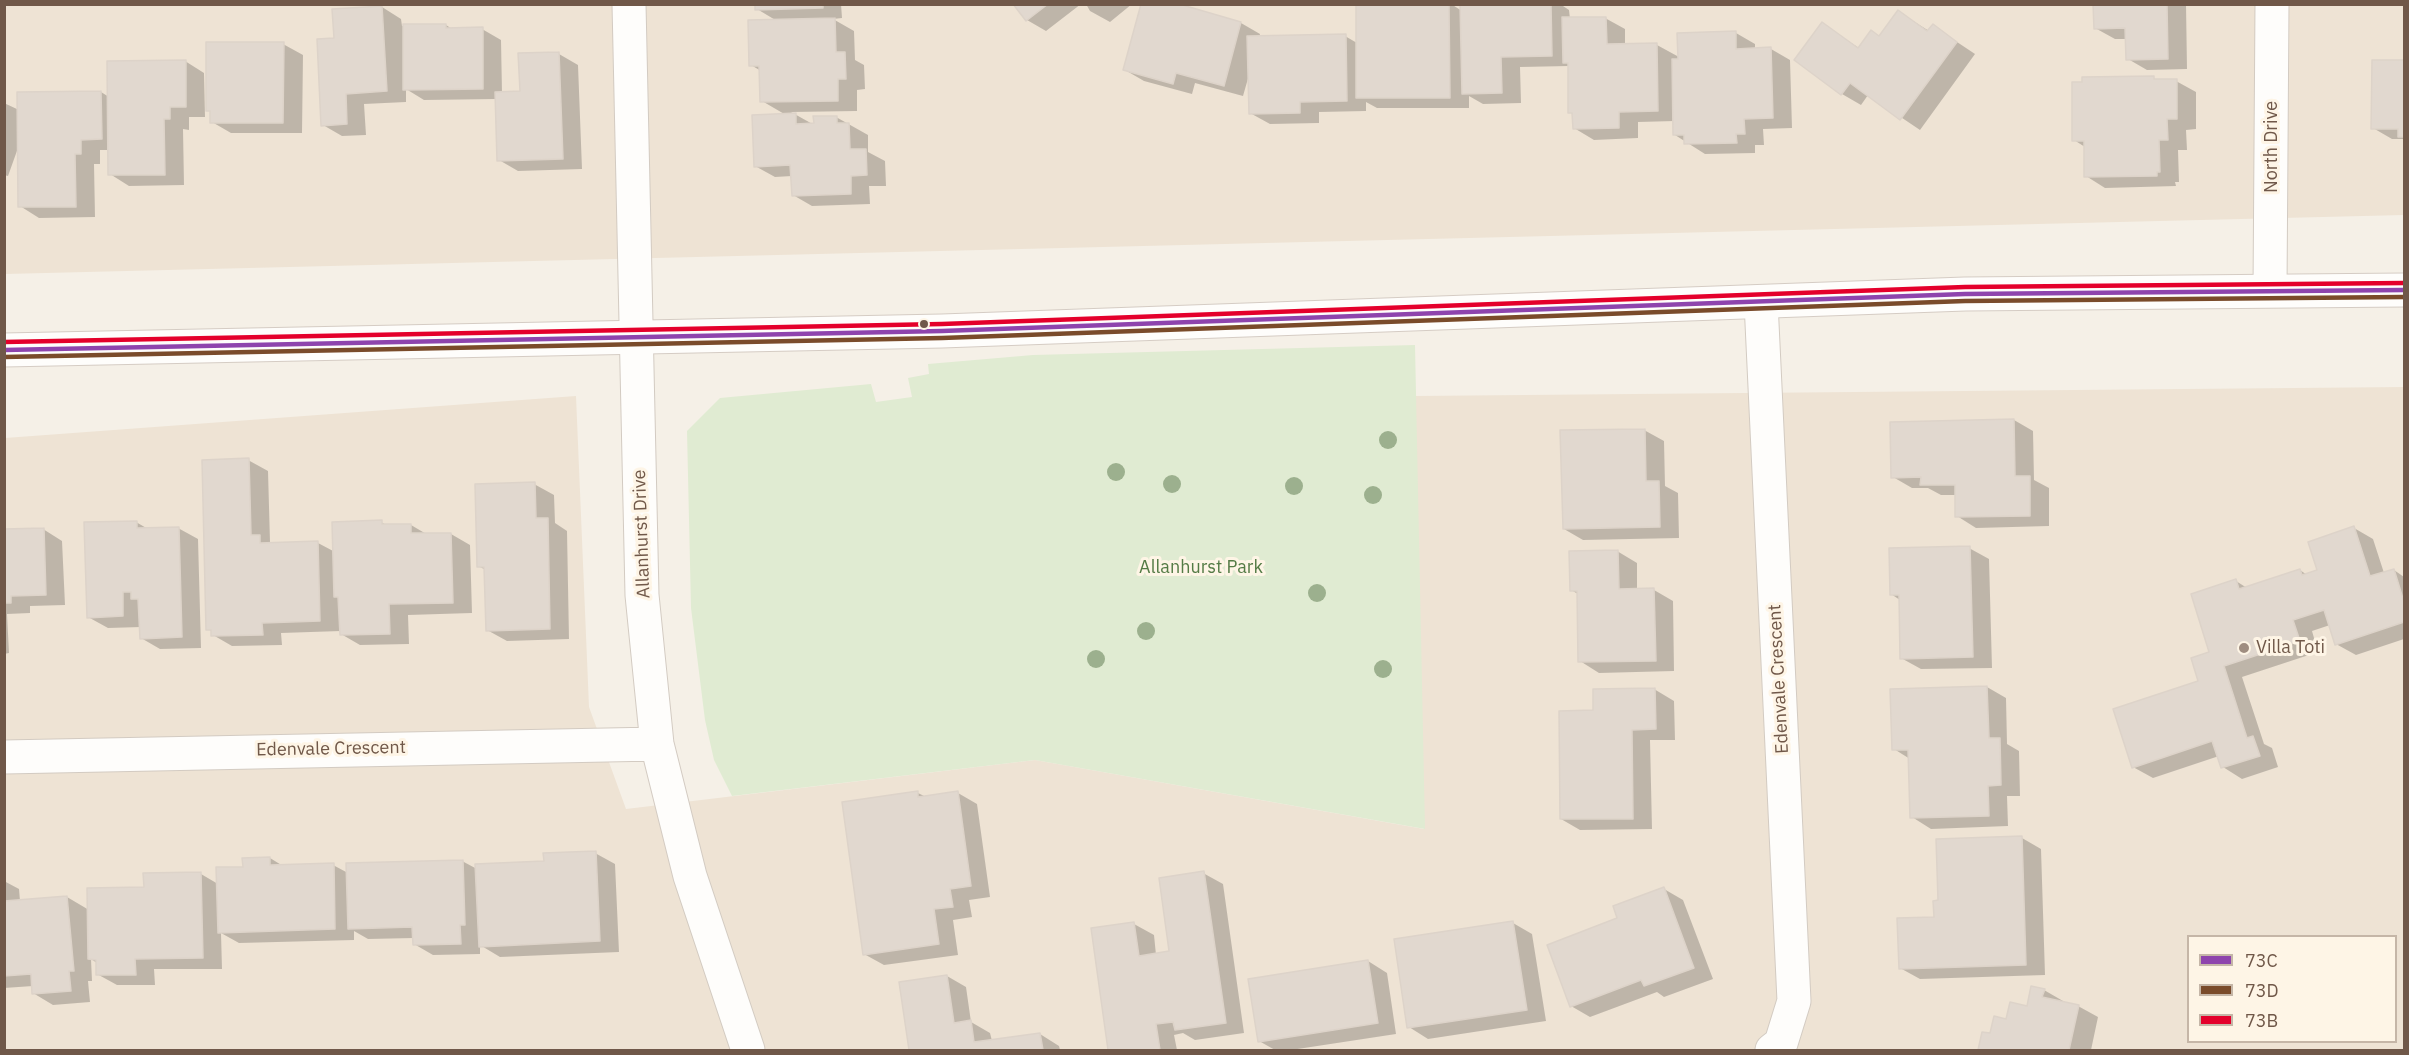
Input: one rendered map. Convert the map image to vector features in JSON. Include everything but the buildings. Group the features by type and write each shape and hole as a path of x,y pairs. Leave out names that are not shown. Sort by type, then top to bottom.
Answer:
{"street":[{"name":"Allanhurst Drive","path":"628,4 642,594 657,744 690,876 748,1050"},
{"name":"North Drive","path":"2270,290 2272,4"},
{"path":"4,350 942,331 1965,294 2404,290"},
{"name":"Edenvale Crescent","path":"1761,302 1794,1001 1780,1042 1772,1050"},
{"name":"Edenvale Crescent","path":"4,757 657,744"}],"shaded area":[{"path":"4,5 2404,5 2404,215 5,274"},
{"path":"2404,387 2404,1050 5,1050 5,438 576,396 589,707 626,809 1035,760 1424,829 1415,396"}],"green space":[{"name":"Allanhurst Park","path":"1415,345 1425,829 1035,760 732,796 714,760 705,720 691,608 687,431 720,398 871,384 876,402 912,397 908,378 929,374 928,364 1033,355"}],"transit line":[{"name":"73B","path":"4,342 942,324 1965,287 2404,283"},
{"name":"73C","path":"4,350 942,331 1965,294 2404,290"},
{"name":"73D","path":"4,357 942,338 1965,301 2404,297"}],"place":[{"name":"Villa Toti","path":"2244,648"}]}
